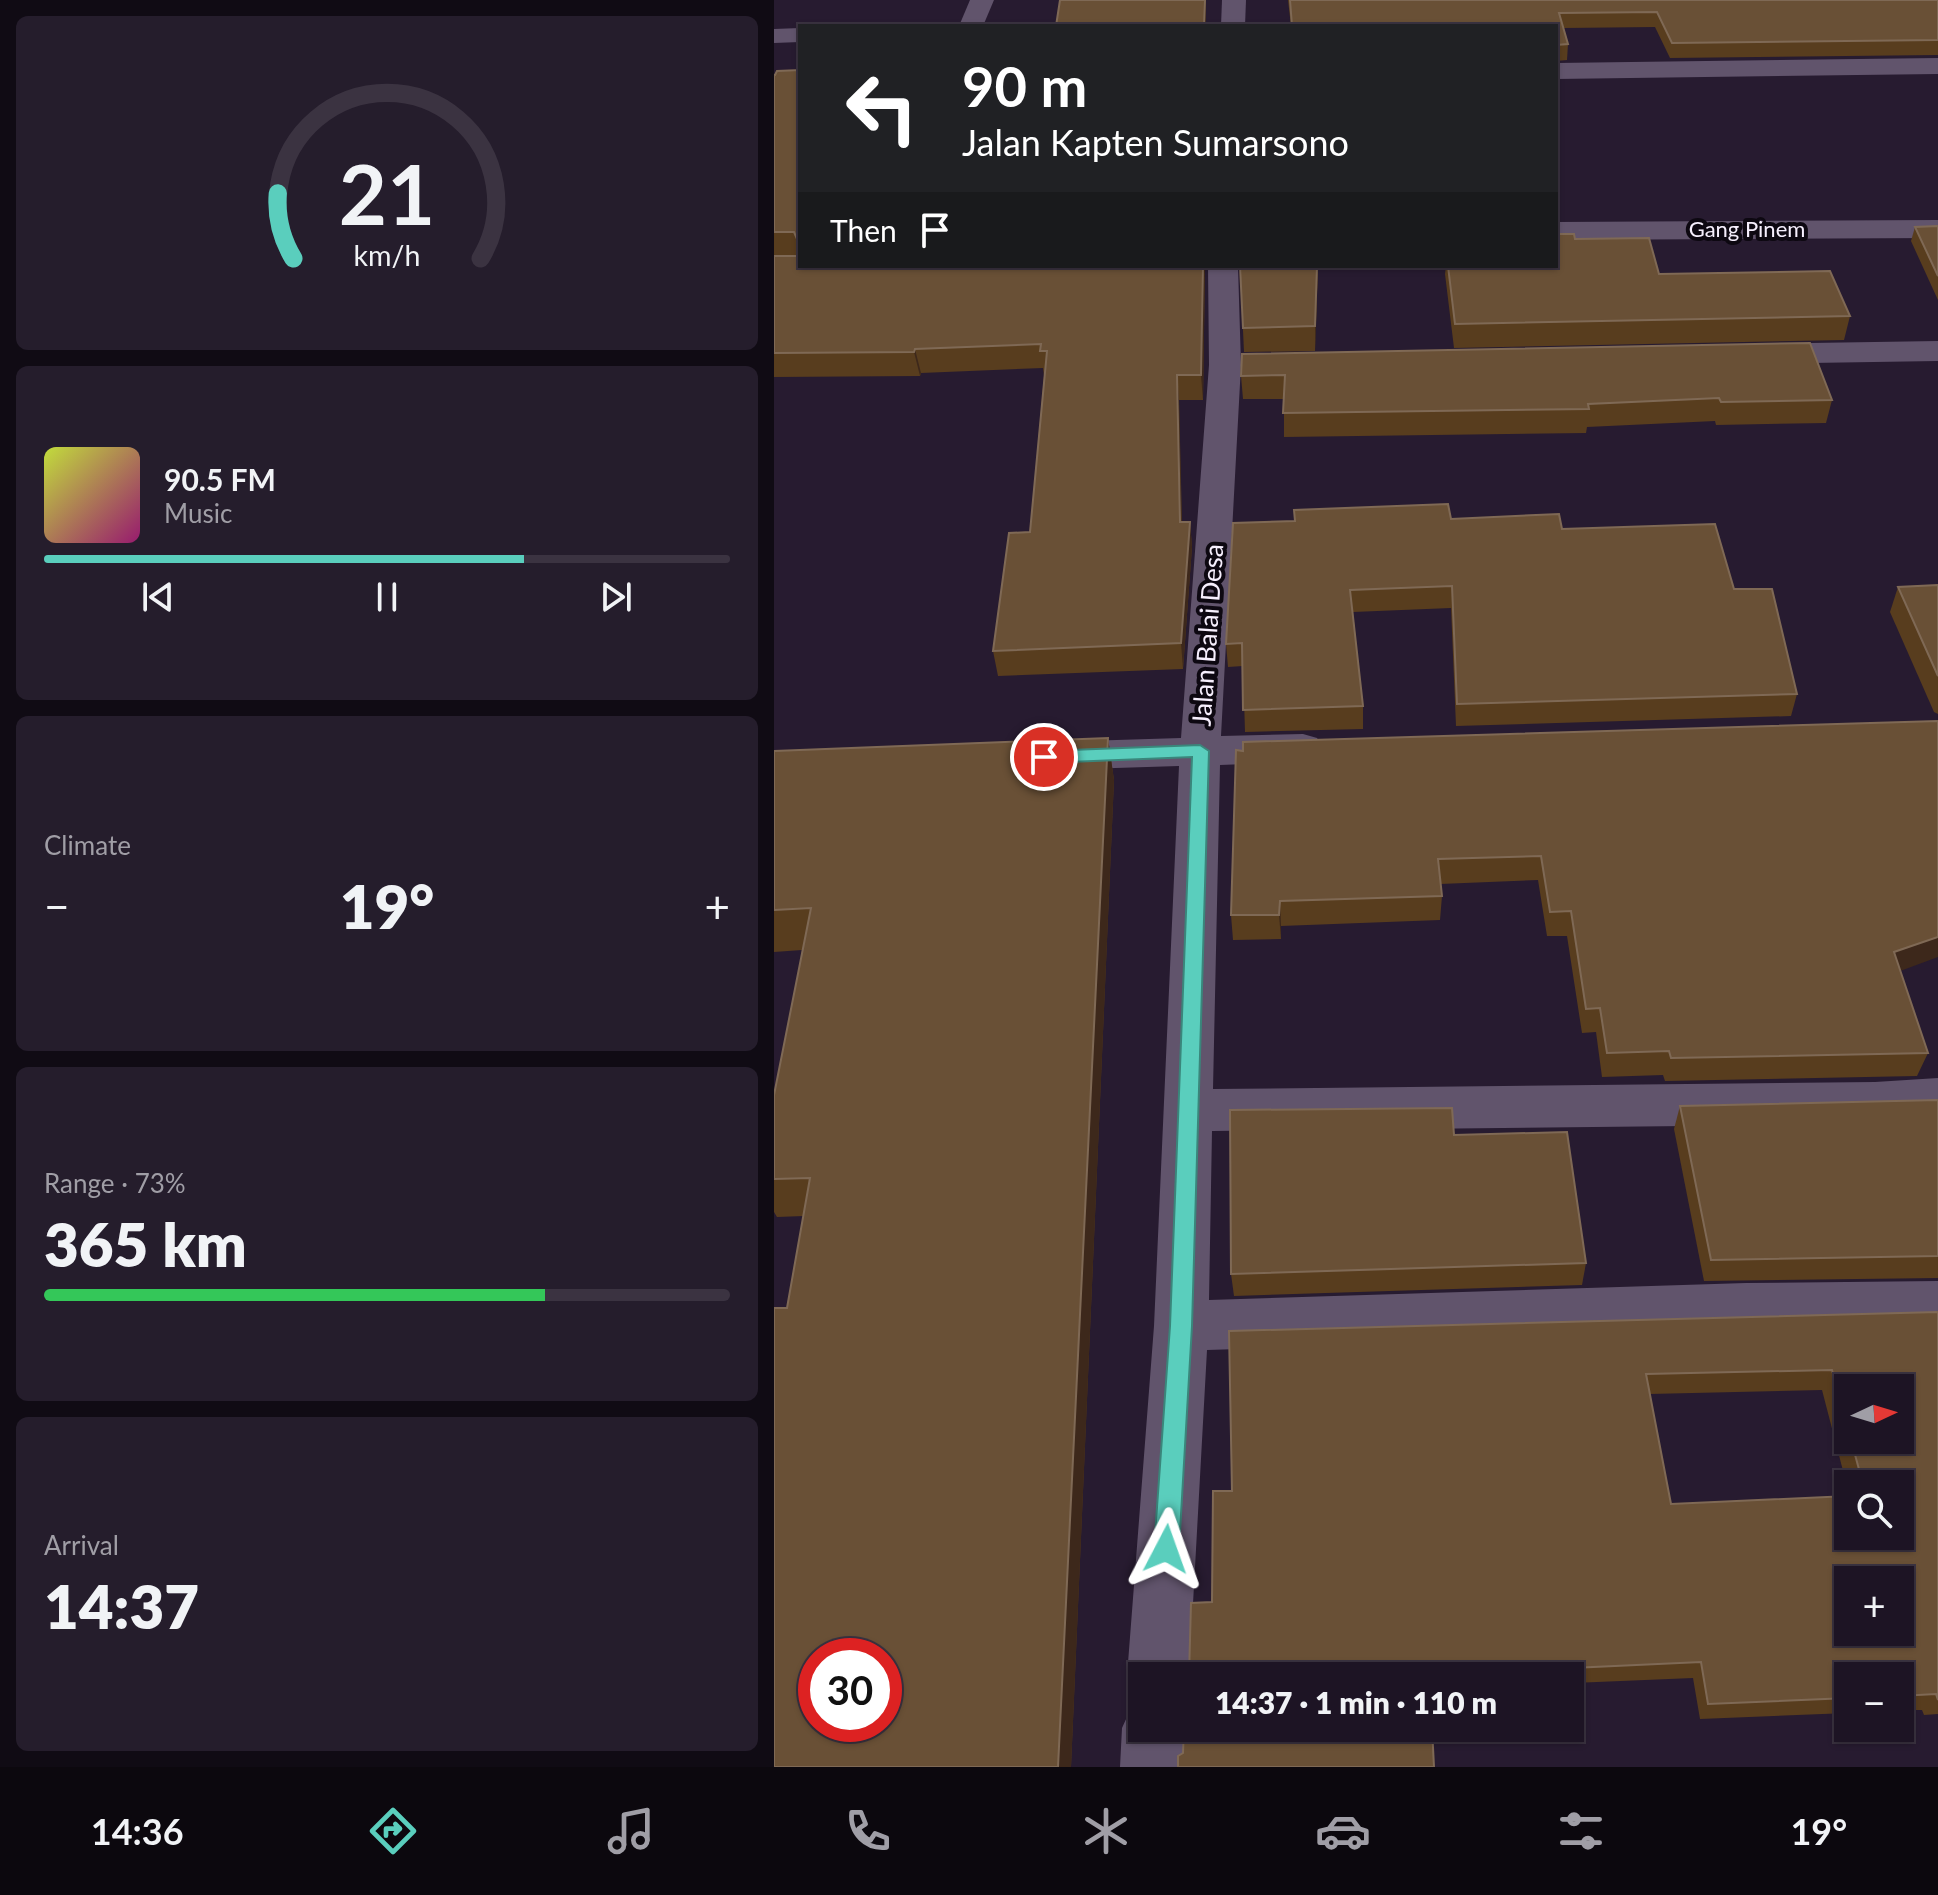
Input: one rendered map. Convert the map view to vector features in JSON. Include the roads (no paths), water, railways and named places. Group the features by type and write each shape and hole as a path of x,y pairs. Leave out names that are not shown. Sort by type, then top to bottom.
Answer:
{"street":[{"path":"972,24 982,0"},
{"path":"1233,24 1234,0"},
{"path":"774,36 798,35"},
{"path":"1558,71 1938,66"},
{"name":"Gang Pinem","path":"1558,231 1938,229"},
{"name":"Jalan Balai Desa","path":"1159,1662 1181,1326 1200,751 1240,365 1223,268"},
{"path":"1718,355 1938,351"},
{"path":"1013,758 1339,747"},
{"path":"1188,1110 1875,1103 1938,1099"},
{"path":"1181,1326 1731,1309 1938,1306"},
{"path":"1152,1767 1153,1742"}]}
